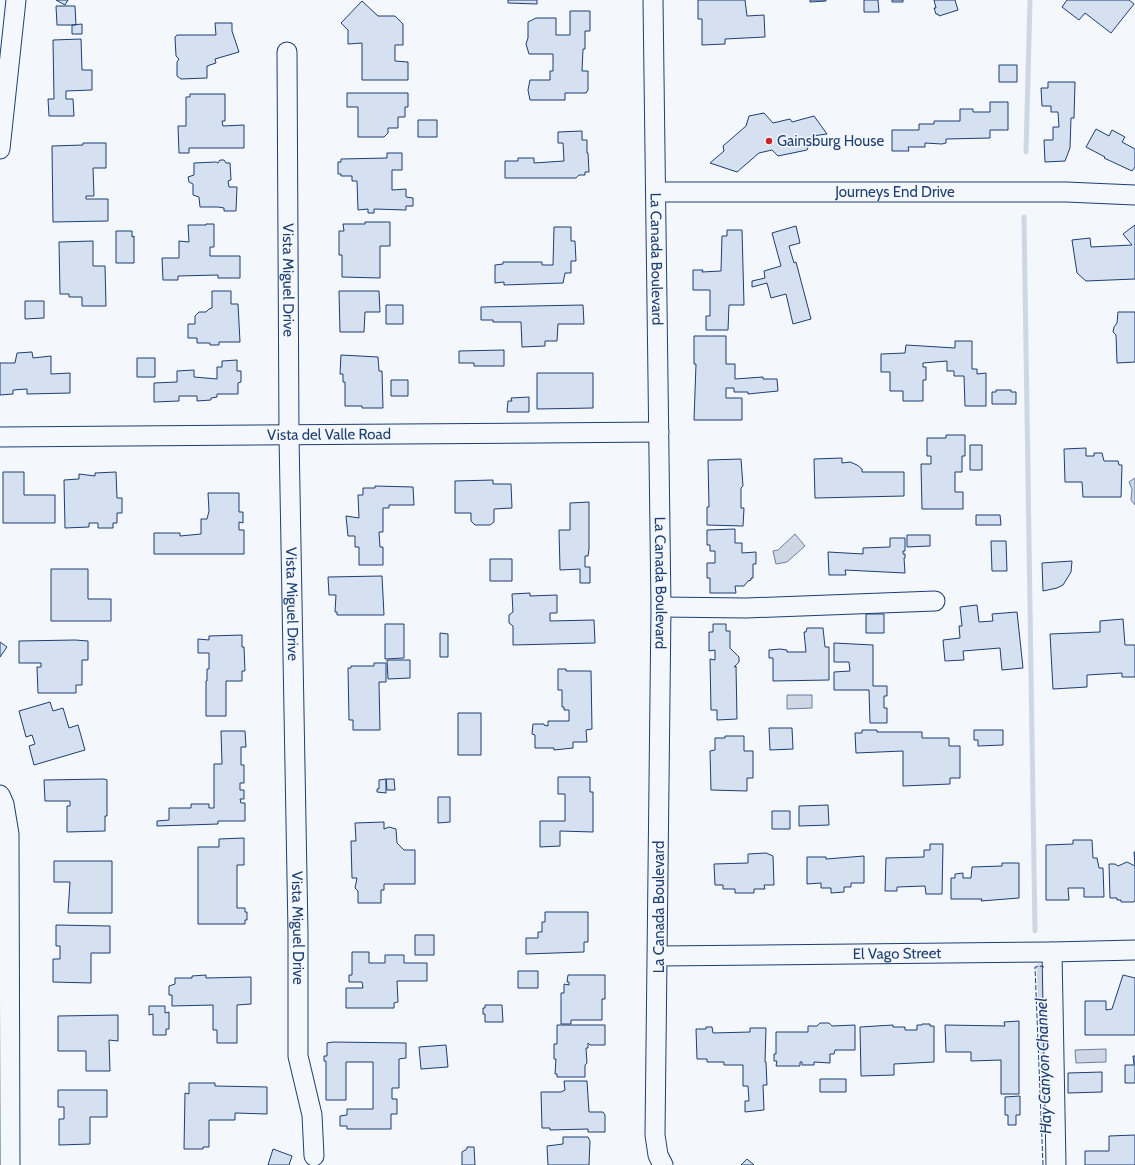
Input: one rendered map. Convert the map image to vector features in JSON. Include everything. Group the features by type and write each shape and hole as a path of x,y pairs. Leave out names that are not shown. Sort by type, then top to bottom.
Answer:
{"street":[{"path":"0,149 16,0"},
{"name":"La Canada Boulevard","path":"653,0 661,607 659,956 655,1135 658,1155 662,1165"},
{"name":"Vista Miguel Drive","path":"287,52 289,435 298,933 298,1056 312,1115 314,1156"},
{"name":"Journeys End Drive","path":"656,192 1066,192 1135,195"},
{"name":"Vista del Valle Road","path":"0,438 659,432"},
{"path":"661,607 746,608 935,601"},
{"path":"0,795 4,804 9,834 4,960 10,1165"},
{"name":"El Vago Street","path":"659,956 1135,950"},
{"path":"1052,952 1056,1165"}],"shaded area":[{"path":"1135,478 1135,505 1131,500 1132,489 1129,482"},
{"path":"795,534 805,546 787,562 776,564 773,551 778,550"},
{"path":"787,695 812,695 812,708 787,709"},
{"path":"1106,1049 1106,1062 1076,1063 1075,1050"}],"building":[{"path":"56,0 68,0 65,5"},
{"path":"508,0 537,0 537,4 508,3"},
{"path":"698,0 745,0 747,16 764,15 765,37 725,39 725,44 702,45 702,19 698,19"},
{"path":"810,0 826,0 826,1 810,2"},
{"path":"864,0 878,0 879,12 864,12"},
{"path":"892,0 903,0 903,2 892,2"},
{"path":"934,0 955,0 958,10 939,16 936,14 934,8 936,8"},
{"path":"1067,0 1129,0 1134,4 1111,33 1085,13 1079,20 1062,7"},
{"path":"362,1 378,16 395,16 403,24 403,45 395,45 395,61 408,62 408,80 362,80 362,43 348,44 348,30 341,23"},
{"path":"56,6 75,6 76,25 57,25"},
{"path":"570,11 590,11 590,31 585,31 585,49 583,49 582,71 588,71 588,90 586,93 565,93 565,100 530,100 528,90 530,80 550,80 550,71 553,71 553,54 529,54 526,44 528,38 528,22 536,18 556,18 556,35 570,35"},
{"path":"215,23 232,23 232,31 239,52 215,59 216,63 207,66 207,78 181,79 177,76 177,62 179,59 176,56 175,37 177,35 216,35"},
{"path":"82,24 82,34 72,34 72,25"},
{"path":"81,39 82,70 92,70 92,90 66,91 66,99 73,99 74,116 49,116 48,99 54,99 53,40"},
{"path":"999,65 1017,65 1017,82 999,82"},
{"path":"1048,82 1075,82 1074,118 1071,118 1070,148 1065,161 1045,162 1044,140 1053,140 1053,127 1059,127 1058,112 1051,112 1051,106 1042,106 1041,88 1048,88"},
{"path":"347,93 408,93 408,107 405,107 405,117 398,117 398,128 388,128 388,133 384,137 358,137 358,107 347,107"},
{"path":"190,94 225,94 225,121 222,121 223,126 244,125 244,148 189,148 189,153 179,153 178,126 186,126 186,97 190,97"},
{"path":"990,102 1008,102 1008,130 990,130 990,138 946,139 946,143 942,144 925,143 925,147 908,147 909,151 892,151 892,130 919,130 919,124 934,124 934,121 960,121 960,109 973,109 973,112 990,112"},
{"name":"Gainsburg House","path":"764,113 773,123 790,119 792,122 814,116 827,134 812,136 807,150 778,156 772,150 759,153 737,172 710,163 724,151 723,146 746,126 749,116"},
{"path":"418,120 437,120 437,137 418,137"},
{"path":"1096,129 1109,136 1112,130 1125,137 1122,142 1135,149 1135,167 1132,171 1104,158 1105,157 1086,147"},
{"path":"582,131 582,140 587,140 588,153 589,172 585,172 585,175 579,175 576,178 505,178 505,161 518,161 518,158 534,158 534,163 564,161 563,143 558,143 558,132"},
{"path":"83,143 106,143 106,168 93,168 94,196 86,196 86,199 108,199 108,221 53,222 52,146 83,145"},
{"path":"387,153 402,153 402,170 392,170 392,190 406,189 406,197 413,198 413,206 406,206 406,210 374,209 374,213 368,213 368,209 358,210 357,181 352,181 352,176 341,176 341,174 338,174 338,162 341,162 341,159 387,158"},
{"path":"220,160 230,163 231,180 228,181 229,187 237,187 236,211 224,211 224,208 218,207 200,207 199,197 193,195 193,184 189,182 188,177 194,175 194,163 218,163"},
{"path":"365,222 390,222 390,246 380,246 380,278 342,277 342,255 339,255 339,231 344,231 343,224 365,224"},
{"path":"214,224 214,247 210,247 210,256 240,256 240,278 218,278 218,275 178,276 178,280 163,280 162,258 179,258 179,241 189,242 188,225"},
{"path":"1135,225 1135,279 1086,281 1077,273 1072,240 1090,238 1091,247 1132,245 1123,234"},
{"path":"796,226 800,243 789,246 794,263 796,262 811,319 793,324 786,294 771,298 767,283 752,287 752,281 765,278 764,271 781,266 772,233"},
{"path":"554,227 571,227 571,241 575,241 576,261 571,261 571,273 565,273 563,283 504,285 504,282 495,283 495,265 503,264 503,262 542,262 542,265 553,265"},
{"path":"727,230 742,230 744,305 729,305 728,330 706,330 706,316 710,316 710,290 693,290 693,270 703,270 702,272 721,271 722,236 727,236"},
{"path":"116,231 132,231 132,237 134,236 134,263 116,263"},
{"path":"93,241 93,266 105,266 106,306 82,306 82,297 69,297 69,294 60,294 59,242"},
{"path":"212,291 231,291 231,304 238,304 240,342 219,342 219,345 210,345 210,343 197,343 197,338 188,338 188,324 195,324 195,316 199,312 206,312 212,308"},
{"path":"339,291 379,291 380,312 365,312 364,332 340,332"},
{"path":"25,301 44,301 44,318 25,319"},
{"path":"386,305 403,305 403,324 386,324"},
{"path":"583,305 584,324 558,324 557,341 545,341 545,346 522,347 521,322 493,322 493,320 481,320 481,307"},
{"path":"1118,312 1135,312 1135,362 1117,363 1116,335 1113,332 1117,323"},
{"path":"694,336 726,336 726,364 735,364 735,379 763,377 763,379 777,379 778,391 748,394 748,392 734,392 734,388 726,388 726,398 742,398 742,420 694,420 696,364 694,364"},
{"path":"955,341 972,341 972,369 977,369 977,374 986,373 986,406 965,406 964,376 954,376 954,371 947,371 947,361 923,363 923,367 926,367 926,380 923,380 923,401 903,401 903,391 890,391 890,372 881,372 881,354 905,353 906,345 955,348"},
{"path":"504,350 504,366 474,366 474,363 459,363 459,351"},
{"path":"32,352 33,358 51,356 51,374 70,373 70,393 27,394 27,389 13,390 13,394 0,395 0,363 15,363 17,353"},
{"path":"341,355 378,357 379,371 382,371 383,408 345,406 345,382 343,382 343,374 340,374"},
{"path":"137,358 155,358 155,377 137,377"},
{"path":"237,360 237,371 241,371 241,382 238,383 238,394 217,394 217,397 211,398 211,400 197,401 197,396 179,396 179,401 154,402 154,383 177,382 177,371 194,370 194,377 217,379 217,367 222,367 222,361"},
{"path":"537,373 593,373 593,408 537,409"},
{"path":"391,380 408,380 408,396 391,396"},
{"path":"996,390 1011,390 1011,392 1016,392 1016,404 992,404 992,392 996,392"},
{"path":"529,397 529,412 507,412 508,401 512,401 511,398"},
{"path":"946,435 965,435 965,456 962,456 962,472 955,472 955,492 963,492 963,509 922,509 921,464 931,464 931,456 927,456 927,438 946,438"},
{"path":"970,445 982,445 982,470 970,470"},
{"path":"1086,448 1086,456 1094,456 1094,453 1102,453 1104,461 1118,461 1119,465 1122,465 1121,497 1083,497 1082,482 1065,482 1064,449"},
{"path":"842,458 842,463 850,462 857,465 862,469 862,472 904,472 904,496 815,498 814,459"},
{"path":"741,459 743,486 741,488 741,508 744,508 743,526 707,525 707,507 709,507 708,460"},
{"path":"3,472 24,472 24,495 55,495 55,523 3,523"},
{"path":"116,472 117,498 122,498 122,513 117,513 117,523 113,523 113,528 98,528 98,523 89,523 89,527 65,528 64,480 79,479 79,474 95,476 95,473"},
{"path":"493,480 493,484 511,484 512,508 494,509 494,522 490,525 475,525 471,521 471,513 455,513 455,481"},
{"path":"375,486 413,487 414,505 389,505 389,508 383,508 383,532 379,532 380,547 383,547 383,565 359,565 359,547 355,547 355,536 348,536 346,516 359,518 358,495 363,495 363,488 375,488"},
{"path":"208,493 239,493 239,512 243,512 243,523 239,522 239,530 244,530 244,554 154,554 154,533 180,533 180,536 201,534 201,519 207,519 209,511"},
{"path":"589,502 589,549 588,556 585,556 585,567 590,567 590,583 580,583 580,569 560,570 559,530 570,530 570,503"},
{"path":"976,515 1000,515 1001,525 976,525"},
{"path":"735,529 735,543 742,543 742,553 756,552 756,564 753,564 753,578 751,578 751,580 744,586 735,586 736,593 710,593 710,578 707,578 707,563 715,563 715,551 710,551 710,545 707,545 707,530"},
{"path":"907,535 930,535 930,546 907,547"},
{"path":"890,538 905,538 905,551 903,551 903,554 905,554 905,573 845,570 846,575 829,575 828,552 863,554 863,548 890,547"},
{"path":"991,541 1006,541 1007,571 992,571"},
{"path":"490,559 512,559 512,581 490,581"},
{"path":"1072,561 1071,572 1063,585 1043,591 1042,563"},
{"path":"51,569 88,569 88,599 111,599 111,621 51,621"},
{"path":"382,576 384,615 337,615 337,612 335,612 336,595 329,595 328,577"},
{"path":"530,593 530,596 557,595 557,613 550,613 550,621 594,620 595,643 513,645 513,626 509,623 509,615 513,612 512,594"},
{"path":"977,605 979,622 993,621 992,614 1017,612 1023,668 1002,670 1000,648 963,651 964,660 945,661 943,640 960,638 959,626 962,626 960,607"},
{"path":"866,614 884,614 884,633 866,633"},
{"path":"1123,619 1125,645 1135,645 1135,677 1122,677 1122,673 1087,675 1087,687 1053,689 1050,634 1100,632 1100,621"},
{"path":"385,624 404,624 404,658 385,659"},
{"path":"713,624 726,624 726,631 730,631 730,648 739,657 739,662 734,667 736,666 737,719 717,720 717,710 711,710 710,659 715,660 715,650 709,651 709,632 713,632"},
{"path":"807,628 823,628 825,647 829,647 829,680 773,681 773,658 769,658 769,650 780,649 787,650 787,652 806,652 804,632 806,632"},
{"path":"440,633 448,634 448,657 440,657"},
{"path":"242,635 245,671 242,671 242,681 226,681 226,716 206,716 206,681 207,669 209,669 209,653 198,653 198,639 209,640 209,636"},
{"path":"19,641 88,641 88,660 82,660 82,685 76,685 76,693 38,693 37,667 41,667 41,663 19,663"},
{"path":"0,642 7,647 0,657"},
{"path":"834,643 873,645 873,686 887,686 887,696 884,696 884,708 887,708 887,723 870,723 869,690 834,690 834,672 850,671 849,662 834,662"},
{"path":"387,660 410,660 410,678 388,679"},
{"path":"374,663 386,663 386,682 379,682 380,730 353,730 353,720 349,720 348,668 351,668 351,666 374,666"},
{"path":"558,669 566,669 566,671 591,671 592,729 586,730 587,742 573,742 573,748 554,750 554,748 535,748 535,735 532,734 533,724 544,724 548,726 548,721 569,721 569,710 564,710 564,707 562,707 562,690 558,690"},
{"path":"50,702 53,711 63,708 69,728 78,725 85,750 34,765 29,746 35,744 32,735 26,737 19,711"},
{"path":"458,713 481,713 481,755 458,755"},
{"path":"769,728 792,728 793,749 770,750"},
{"path":"862,730 877,730 877,732 922,732 922,738 949,738 949,746 960,746 960,778 950,778 950,784 903,786 903,751 856,753 855,733 862,733"},
{"path":"974,730 1003,730 1003,745 978,746 978,740 974,740"},
{"path":"221,731 245,731 246,747 241,747 241,765 244,765 244,783 240,783 240,790 244,790 244,799 240,799 241,803 245,803 245,821 218,821 218,824 157,826 157,821 169,820 169,808 191,808 191,804 209,804 209,808 214,808 214,764 222,764"},
{"path":"725,736 744,736 744,751 753,751 753,778 747,778 747,791 711,790 710,751 715,750 715,738 725,738"},
{"path":"558,777 590,777 590,792 593,792 593,832 560,831 560,846 540,847 540,821 565,821 565,794 558,794"},
{"path":"386,779 386,793 377,792 377,789 379,789 379,780"},
{"path":"386,779 394,779 395,790 387,790"},
{"path":"44,780 107,780 107,816 105,816 105,831 67,832 67,806 70,806 70,801 45,801"},
{"path":"438,797 450,797 450,822 438,823"},
{"path":"828,805 829,825 799,826 799,806"},
{"path":"772,811 790,811 790,829 772,829"},
{"path":"384,822 384,829 389,827 396,829 397,843 404,850 415,850 415,884 384,884 384,890 381,890 381,903 358,903 358,891 355,888 357,878 352,878 351,841 356,841 355,823"},
{"path":"244,838 244,865 237,865 237,908 245,908 245,912 247,912 247,920 245,920 245,924 198,924 198,847 219,847 219,839"},
{"path":"1073,840 1092,840 1093,858 1097,858 1099,868 1103,868 1104,897 1084,897 1084,888 1068,888 1069,900 1046,900 1046,845 1073,844"},
{"path":"930,844 943,844 942,894 926,894 925,886 897,887 897,891 885,891 886,858 924,857 924,850 930,850"},
{"path":"766,853 773,856 774,885 764,885 765,889 754,889 754,893 735,893 735,889 723,889 723,885 715,885 714,864 748,863 748,854"},
{"path":"864,856 864,883 851,883 851,887 844,887 844,892 831,893 831,888 821,888 821,883 807,884 807,857 826,857 826,859"},
{"path":"54,861 112,861 112,913 68,913 70,882 54,882"},
{"path":"1127,862 1135,866 1134,902 1121,902 1121,900 1117,900 1117,898 1110,898 1109,864 1115,864 1118,866"},
{"path":"1002,863 1019,863 1019,898 981,901 982,899 951,899 951,878 955,878 955,874 963,873 963,878 971,878 972,867 1002,866"},
{"path":"545,912 588,912 588,942 584,942 584,952 526,954 526,938 538,938 538,932 542,932 542,922 545,922"},
{"path":"56,925 110,926 110,953 91,953 91,983 53,982 53,959 60,959 60,946 56,946"},
{"path":"415,935 434,935 434,955 415,955"},
{"path":"352,952 369,952 369,963 385,963 385,955 404,955 404,963 427,963 427,981 397,981 398,1002 394,1003 394,1008 346,1008 346,988 363,988 362,982 349,982 349,975 352,975"},
{"path":"518,971 538,971 538,988 518,988"},
{"path":"206,975 206,978 251,977 251,1004 237,1005 237,1043 217,1043 217,1030 213,1030 213,1005 172,1006 172,995 169,995 169,986 175,984 175,978 192,978 192,976"},
{"path":"568,975 605,975 605,999 602,999 602,1020 571,1020 571,1024 561,1024 561,993 564,993 564,984 569,985 569,982 567,982"},
{"path":"1123,975 1135,978 1135,1035 1085,1035 1085,1001 1106,1001 1106,1010 1112,1009"},
{"path":"485,1005 502,1005 503,1022 485,1022 483,1008 485,1008"},
{"path":"149,1006 165,1006 165,1013 169,1012 169,1029 166,1029 166,1035 153,1035 153,1014 149,1015"},
{"path":"118,1015 118,1041 109,1040 110,1071 86,1071 86,1051 58,1051 58,1016"},
{"path":"1019,1021 1019,1094 1001,1094 1001,1060 971,1061 971,1052 946,1052 945,1025 1005,1026 1004,1022"},
{"path":"820,1023 829,1023 832,1026 855,1025 855,1050 835,1050 834,1054 830,1054 830,1063 814,1062 814,1065 802,1065 802,1062 800,1062 800,1066 776,1066 777,1061 774,1061 774,1054 776,1054 776,1032 808,1032 808,1026 817,1026"},
{"path":"930,1024 930,1026 934,1026 934,1062 894,1064 894,1075 861,1076 860,1027 893,1025 893,1027 905,1027 905,1030 917,1030 917,1025"},
{"path":"557,1025 605,1025 605,1045 590,1045 588,1043 588,1048 586,1048 587,1063 585,1065 585,1077 557,1077 557,1074 555,1074 556,1059 554,1059 554,1044 557,1044"},
{"path":"706,1027 712,1027 713,1033 750,1032 750,1028 766,1028 765,1062 767,1085 763,1085 764,1110 745,1112 745,1101 749,1101 748,1086 743,1086 743,1065 724,1065 724,1062 707,1062 707,1059 697,1059 696,1029 706,1029"},
{"path":"327,1043 406,1043 406,1058 399,1059 399,1088 392,1088 392,1099 397,1099 397,1114 391,1114 391,1129 347,1129 347,1126 340,1126 340,1116 347,1115 347,1109 373,1109 373,1062 346,1062 346,1100 326,1100 326,1061 324,1061 324,1056 327,1056"},
{"path":"446,1045 448,1067 421,1069 419,1047"},
{"path":"1133,1056 1135,1056 1135,1083 1125,1083 1125,1065 1134,1065"},
{"path":"1102,1072 1102,1092 1068,1093 1068,1073"},
{"path":"820,1079 846,1079 846,1092 820,1092"},
{"path":"564,1081 587,1081 589,1112 603,1112 605,1115 605,1132 588,1132 588,1129 550,1130 550,1128 542,1128 541,1092 561,1092 565,1090"},
{"path":"189,1083 215,1083 215,1086 267,1087 267,1114 235,1113 235,1120 209,1120 209,1147 203,1147 203,1149 184,1149 185,1093 189,1094"},
{"path":"58,1090 107,1090 107,1117 90,1117 90,1144 59,1145 59,1119 64,1119 64,1107 58,1107"},
{"path":"1020,1096 1020,1115 1016,1115 1016,1125 1008,1125 1008,1115 1005,1115 1005,1097"},
{"path":"1135,1135 1135,1165 1085,1165 1085,1151 1109,1151 1109,1136"},
{"path":"563,1137 588,1137 590,1141 589,1165 548,1165 547,1146 563,1144"},
{"path":"467,1147 474,1147 475,1165 462,1165 462,1152 467,1149"},
{"path":"273,1149 292,1156 289,1165 268,1165"},
{"path":"747,1159 754,1165 741,1165"}],"waterway":[{"path":"1026,152 1030,0"},
{"path":"1024,217 1035,931"},
{"name":"Hay Canyon Channel","path":"1039,966 1046,1112"}],"fence":[{"path":"1043,969 1043,966 1035,967 1043,1165"}],"place":[{"name":"Gainsburg House","path":"769,141"}]}
